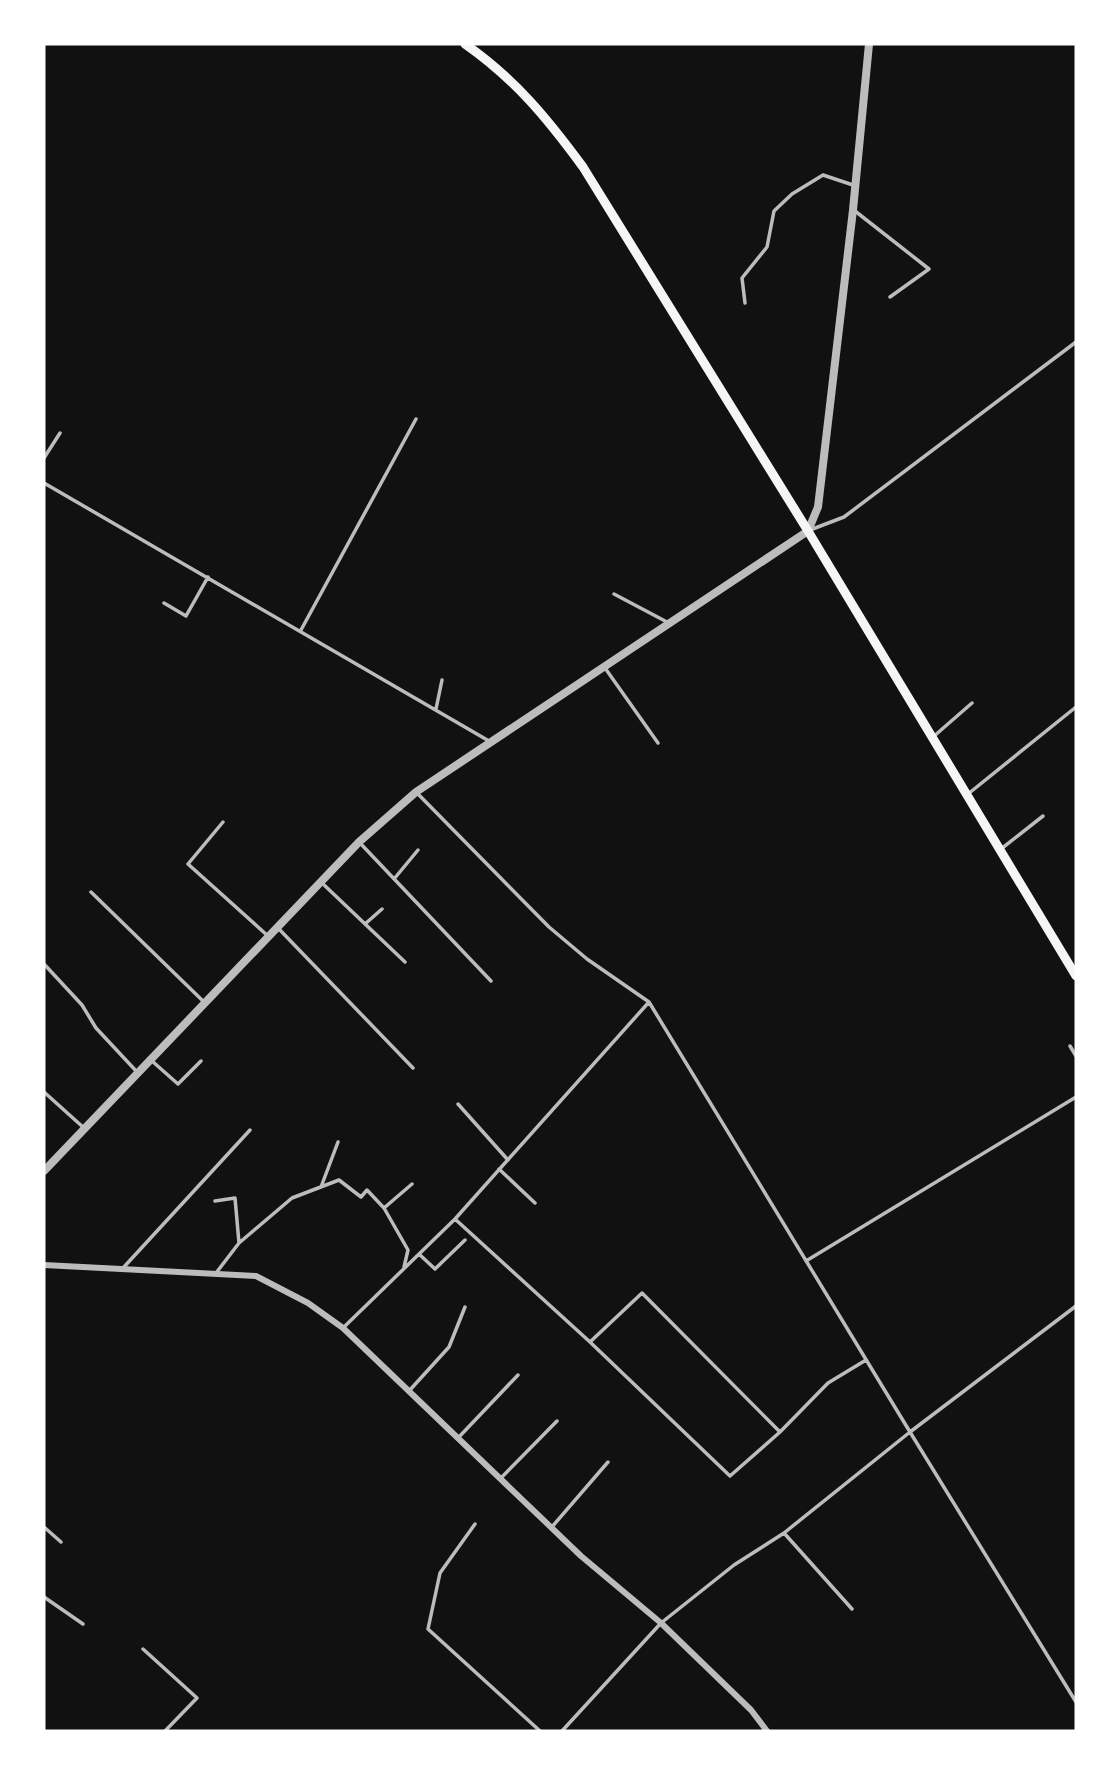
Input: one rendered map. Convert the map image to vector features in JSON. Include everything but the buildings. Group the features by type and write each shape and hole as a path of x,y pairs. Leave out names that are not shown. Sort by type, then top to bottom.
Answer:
{"main road":[{"path":"465,44 522,90 583,167 808,531 1076,976"}],"street":[{"path":"44,1171 359,842 416,792 808,531 818,507 853,210 869,44"},
{"path":"44,1265 256,1276 308,1303 343,1328 581,1556 661,1623 751,1710 767,1731"}],"lane":[{"path":"745,303 742,278 767,247 774,211 792,194 823,175 855,186"},
{"path":"853,210 929,269 890,296"},
{"path":"808,531 844,517 1076,342"},
{"path":"300,630 416,419"},
{"path":"44,458 60,433"},
{"path":"44,484 489,741"},
{"path":"164,603 186,616 208,578"},
{"path":"614,594 669,623"},
{"path":"604,666 658,743"},
{"path":"436,709 442,680"},
{"path":"933,737 972,703"},
{"path":"968,794 1076,707"},
{"path":"416,792 549,927 587,959 649,1002 1076,1702"},
{"path":"1001,849 1042,816"},
{"path":"223,822 188,864 268,936"},
{"path":"359,842 491,981"},
{"path":"394,879 418,850"},
{"path":"320,882 405,962"},
{"path":"91,892 205,1003"},
{"path":"365,924 382,909"},
{"path":"277,926 413,1068"},
{"path":"44,964 82,1005 96,1028 138,1073"},
{"path":"343,1328 455,1219 649,1002"},
{"path":"1070,1046 1076,1056"},
{"path":"151,1059 178,1084 201,1061"},
{"path":"44,1092 85,1129"},
{"path":"806,1261 1076,1097"},
{"path":"458,1104 508,1160"},
{"path":"123,1268 250,1130"},
{"path":"321,1187 338,1142"},
{"path":"499,1170 535,1203"},
{"path":"215,1274 239,1243 292,1198 339,1180 361,1198 368,1189 384,1208 408,1250 404,1268"},
{"path":"384,1208 412,1184"},
{"path":"215,1201 234,1198 239,1243"},
{"path":"455,1219 590,1342 730,1476 780,1432 828,1383 866,1360"},
{"path":"419,1254 435,1269 465,1240"},
{"path":"590,1342 642,1293 780,1432"},
{"path":"562,1731 661,1623 734,1565 784,1534 910,1432 1076,1306"},
{"path":"409,1391 449,1347 465,1307"},
{"path":"458,1438 518,1375"},
{"path":"500,1479 557,1422"},
{"path":"551,1528 608,1462"},
{"path":"475,1524 440,1573 428,1629 540,1731"},
{"path":"44,1527 61,1542"},
{"path":"784,1534 852,1609"},
{"path":"44,1597 83,1624"},
{"path":"143,1649 197,1698 164,1731"}]}
